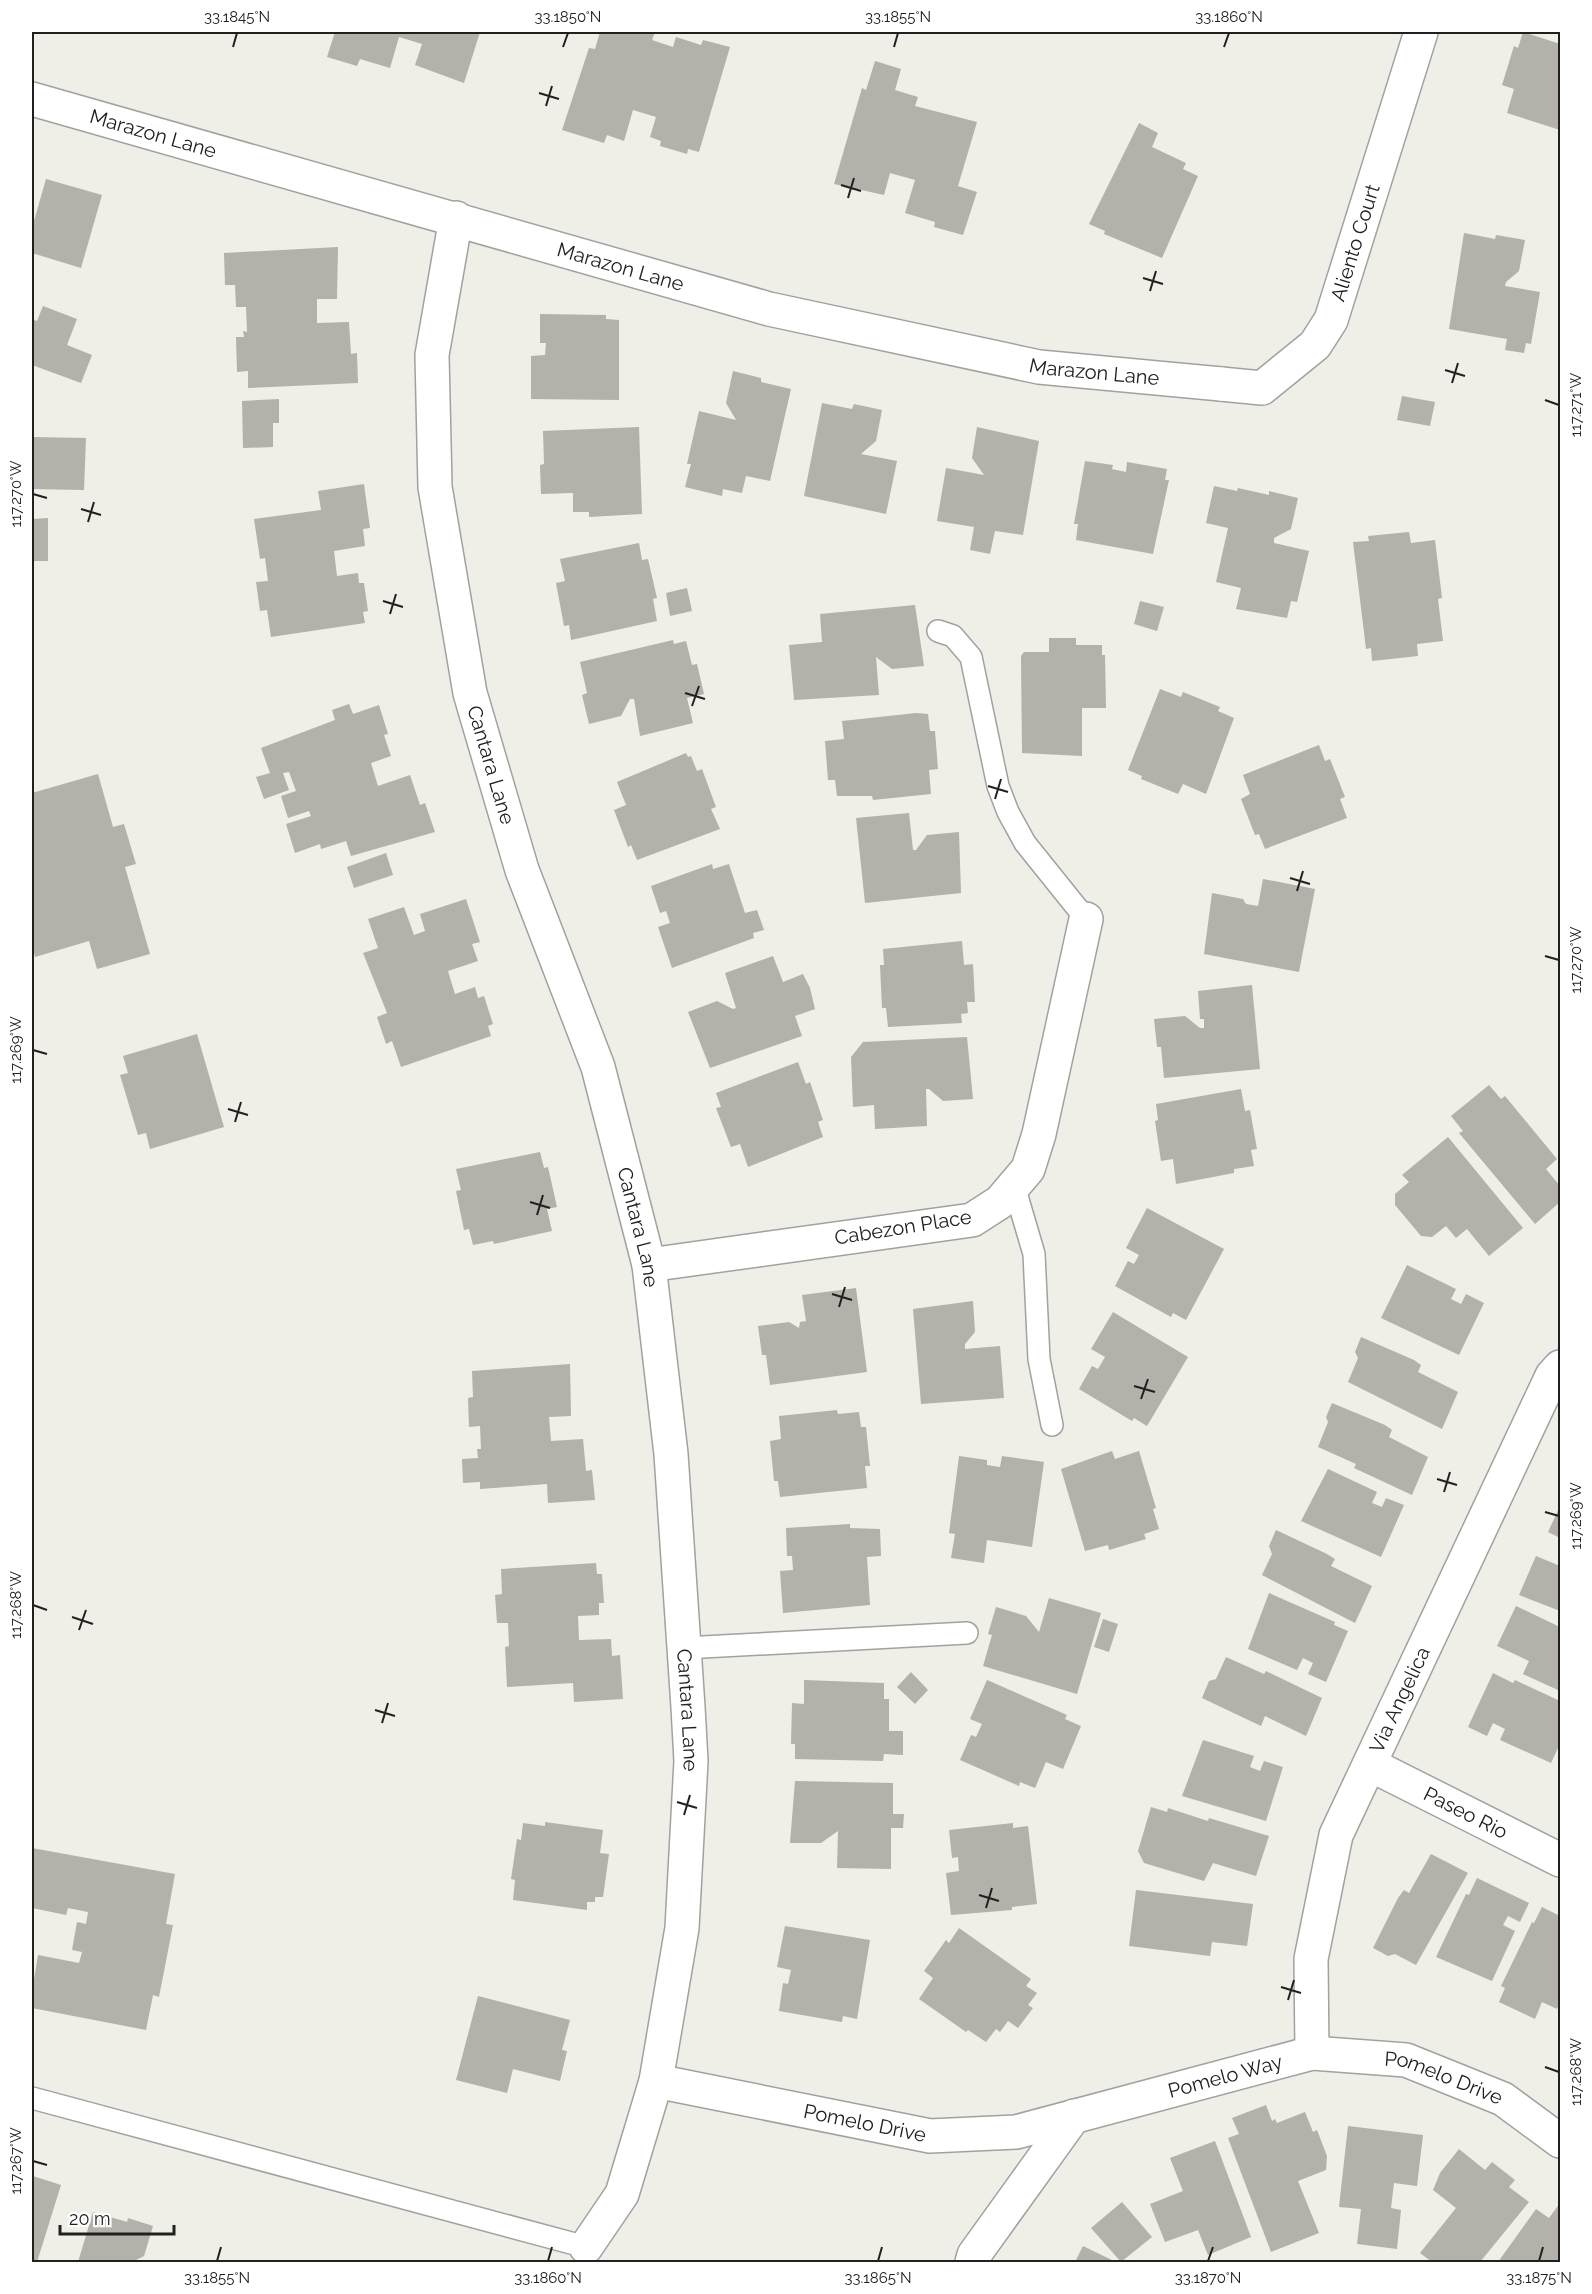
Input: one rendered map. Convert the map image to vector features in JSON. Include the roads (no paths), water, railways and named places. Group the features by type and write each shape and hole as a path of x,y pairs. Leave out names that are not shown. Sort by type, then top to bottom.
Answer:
{"street":[{"name":"Aliento Court","path":"1221,384 1262,388 1315,345 1331,320 1421,32"},
{"name":"Marazon Lane","path":"32,99 781,312 1039,367 1221,384"},
{"name":"Cantara Lane","path":"456,218 432,355 435,487 470,693 522,870 598,1067 648,1265 671,1454 684,1648 691,1761 682,1928 656,2081 622,2194 586,2247"},
{"name":"Cabezon Place","path":"648,1265 972,1220 1000,1202 1028,1169 1039,1134 1086,919"},
{"name":"Via Angelica","path":"1312,2053 1311,1959 1336,1835 1371,1765 1552,1376 1560,1367"},
{"name":"Paseo Rio","path":"1371,1765 1560,1860"},
{"name":"Pomelo Drive","path":"1312,2053 1406,2060 1503,2098 1560,2141"},
{"name":"Pomelo Way","path":"1137,2100 1312,2053"},
{"name":"Pomelo Drive","path":"656,2081 930,2136 1016,2132 1137,2100"},
{"path":"972,2262 974,2255 1074,2116"}],"lane":[{"path":"938,631 953,636 971,657 998,786 1008,812 1025,843 1086,919"},
{"path":"1014,1186 1034,1254 1039,1359 1052,1425"},
{"path":"684,1648 967,1634"},
{"path":"32,2098 586,2247"}]}
